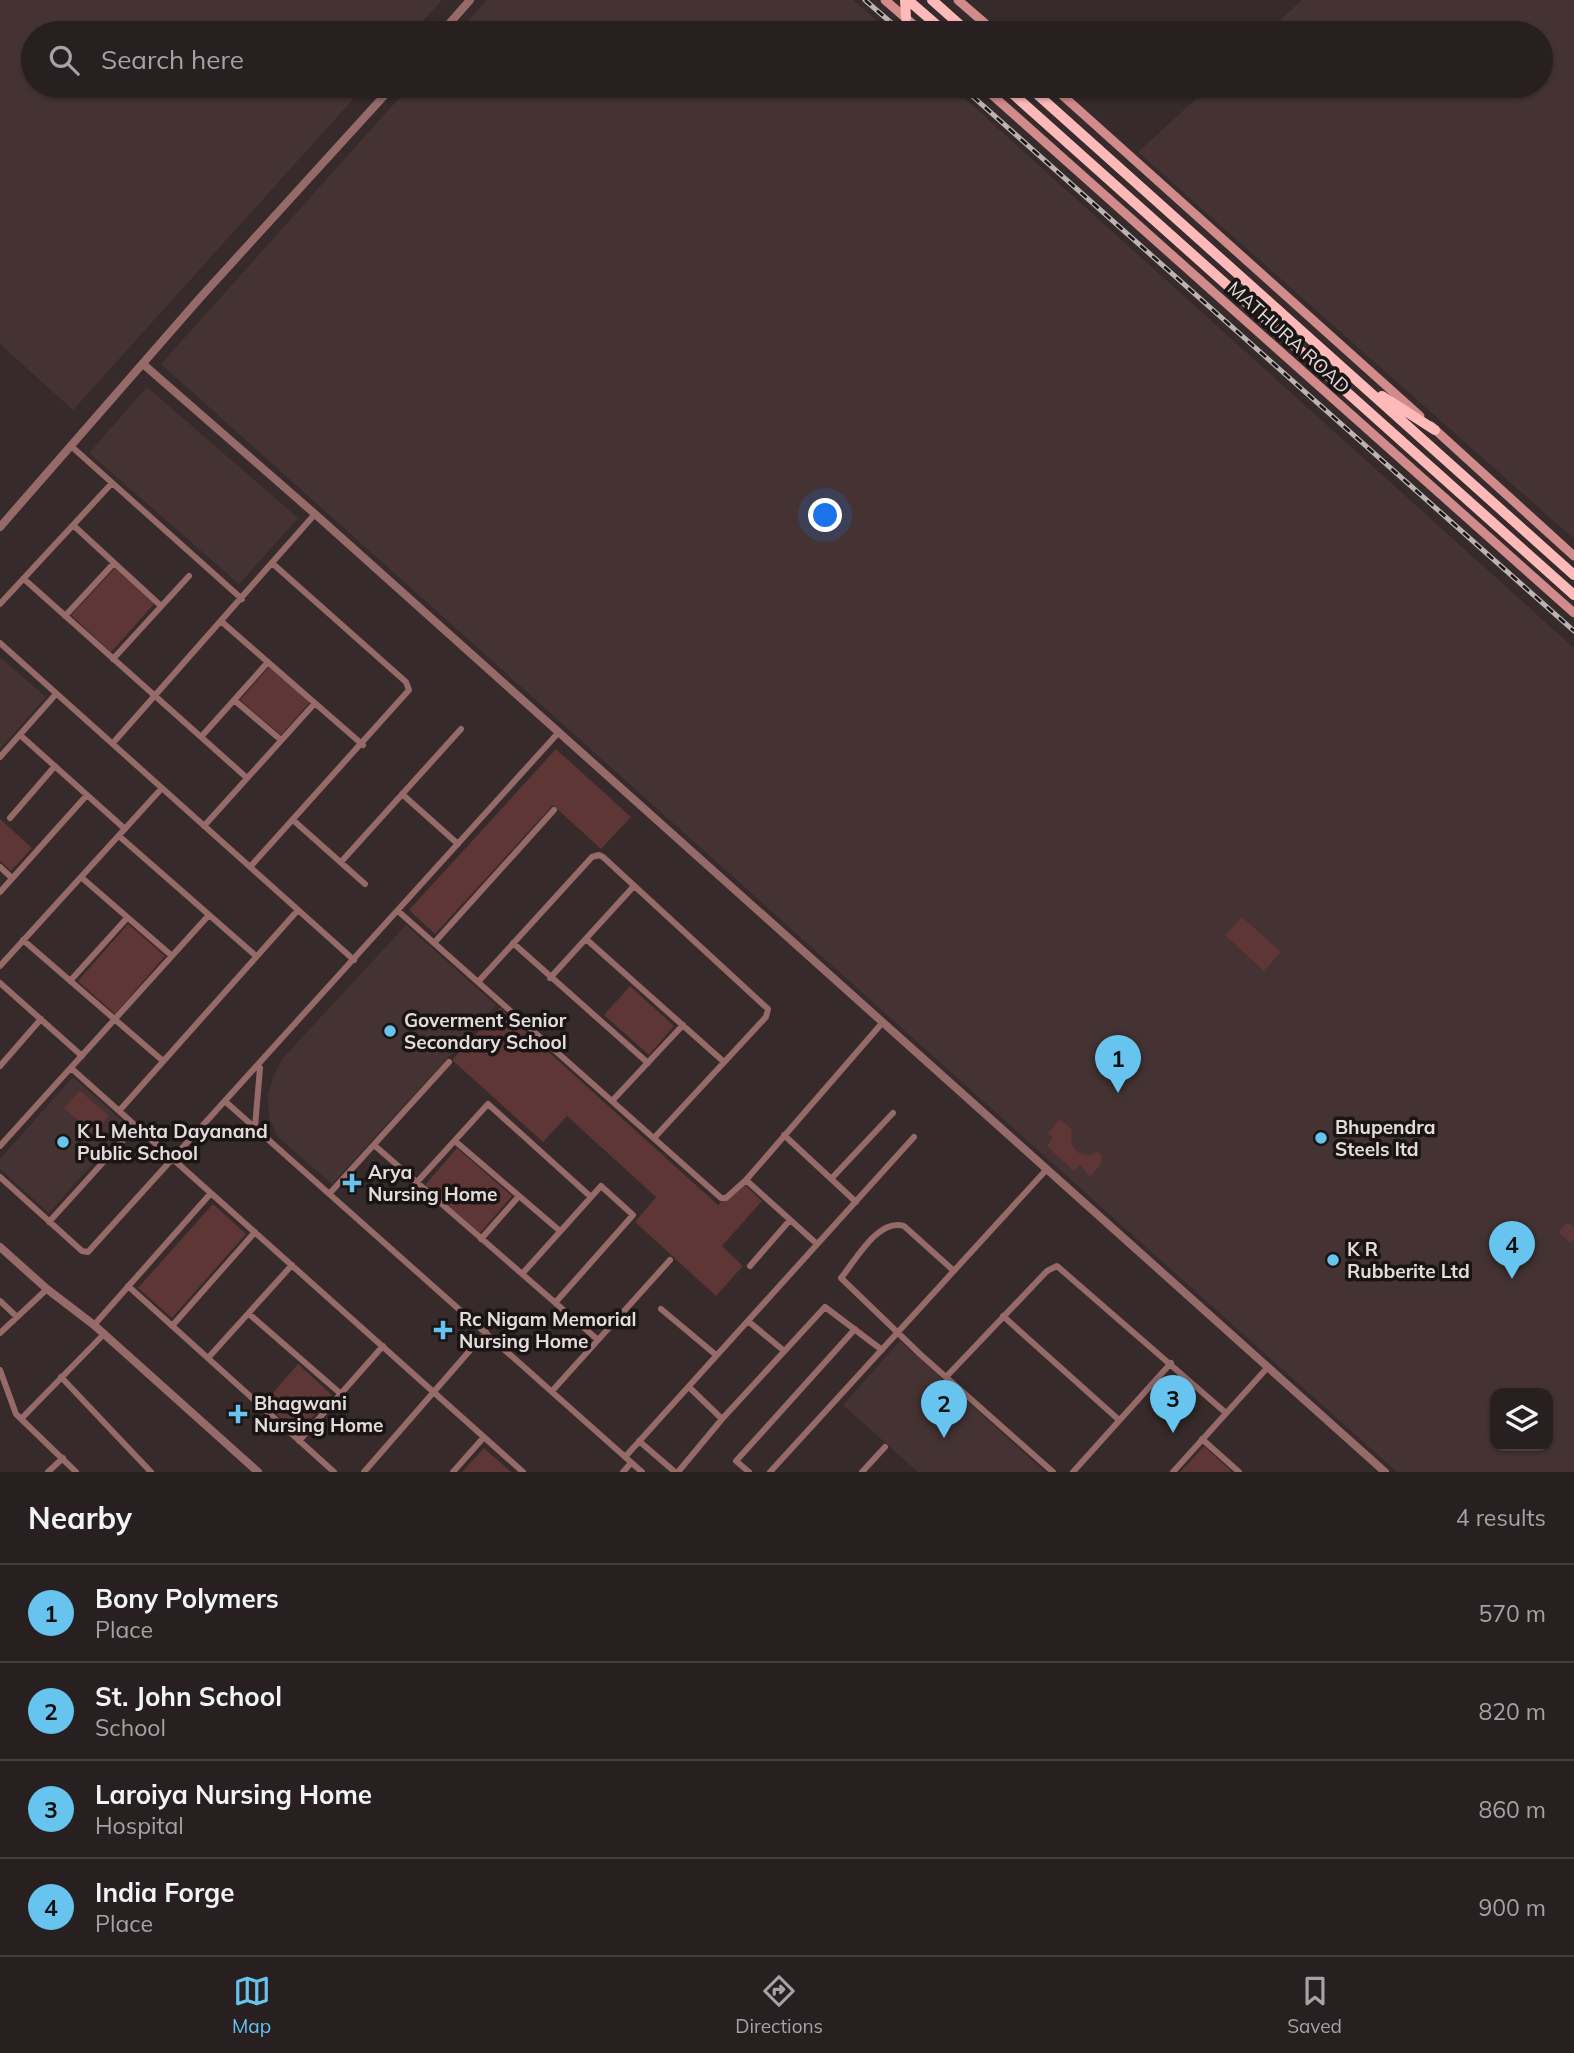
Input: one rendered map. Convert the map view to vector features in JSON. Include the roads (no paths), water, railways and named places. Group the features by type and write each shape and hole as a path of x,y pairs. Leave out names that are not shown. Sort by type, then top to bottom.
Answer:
{"highway":[{"path":"906,18 907,0"},
{"path":"907,0 932,21"},
{"path":"932,0 956,21"},
{"path":"1017,98 1574,595"},
{"name":"MATHURA ROAD","path":"1041,98 1361,384"},
{"path":"1361,384 1435,430"},
{"path":"1361,384 1574,575"}],"main road":[{"path":"885,0 909,21"},
{"path":"958,0 982,21"},
{"name":"MATHURA ROAD","path":"995,98 1574,613"},
{"name":"MATHURA ROAD","path":"1065,98 1574,556"}],"street":[{"path":"452,21 470,0"},
{"path":"0,527 382,98"},
{"path":"143,364 315,514 1384,1472"},
{"path":"71,446 242,599"},
{"path":"0,604 112,483"},
{"path":"113,743 156,698 315,514"},
{"path":"73,525 161,606"},
{"path":"65,616 114,563"},
{"path":"250,867 363,745 406,696 409,686 272,563"},
{"path":"113,659 189,576"},
{"path":"23,579 247,778"},
{"path":"222,622 363,745"},
{"path":"0,643 354,960"},
{"path":"201,737 268,662"},
{"path":"0,757 56,694"},
{"path":"234,700 281,740"},
{"path":"204,825 315,703"},
{"path":"341,862 461,729"},
{"path":"0,1177 82,1251 89,1252 227,1103 559,733"},
{"path":"20,735 125,829"},
{"path":"10,818 55,766"},
{"path":"0,966 162,788"},
{"path":"402,794 458,844"},
{"path":"0,892 87,795"},
{"path":"434,943 554,810"},
{"path":"293,820 365,884"},
{"path":"118,835 256,956"},
{"path":"478,982 596,855 603,857 768,1010 766,1017 654,1138"},
{"path":"0,867 12,878"},
{"path":"81,877 172,956"},
{"path":"551,978 634,886"},
{"path":"119,1111 298,910"},
{"path":"398,911 721,1198 726,1198 746,1180 883,1022"},
{"path":"0,1146 209,915"},
{"path":"70,981 127,918"},
{"path":"586,939 724,1062"},
{"path":"23,940 163,1061"},
{"path":"513,943 648,1063"},
{"path":"0,983 82,1056"},
{"path":"0,1066 41,1020"},
{"path":"612,1101 683,1025"},
{"path":"330,1193 449,1062"},
{"path":"255,1127 260,1066"},
{"path":"71,1068 523,1472"},
{"path":"227,1103 553,1390 642,1472"},
{"path":"417,1182 488,1104 591,1197"},
{"path":"831,1179 893,1113"},
{"path":"49,1222 136,1126"},
{"path":"784,1135 856,1202"},
{"path":"625,1457 914,1136"},
{"path":"455,1140 560,1231"},
{"path":"374,1145 598,1340"},
{"path":"770,1472 1047,1169"},
{"path":"746,1180 817,1244"},
{"path":"522,1274 601,1186 633,1215 555,1303"},
{"path":"94,1325 211,1193"},
{"path":"481,1239 519,1196"},
{"path":"750,1266 790,1220"},
{"path":"954,1271 904,1226 896,1223 883,1228 841,1278 946,1377 1053,1472"},
{"path":"173,1326 254,1232"},
{"path":"0,1247 47,1289 94,1325 258,1472"},
{"path":"553,1390 670,1260"},
{"path":"208,1359 292,1265"},
{"path":"946,1377 1051,1267 1057,1266 1226,1413"},
{"path":"128,1286 334,1472"},
{"path":"0,1333 47,1289"},
{"path":"0,1301 17,1317"},
{"path":"639,1441 676,1472 783,1350 825,1307 882,1350"},
{"path":"662,1309 716,1355"},
{"path":"248,1314 341,1394"},
{"path":"1003,1316 1119,1420"},
{"path":"748,1321 783,1350"},
{"path":"749,1472 736,1461 855,1329"},
{"path":"364,1472 486,1332"},
{"path":"21,1419 104,1334"},
{"path":"299,1441 383,1346"},
{"path":"1073,1472 1171,1363"},
{"path":"1172,1472 1268,1367"},
{"path":"0,1370 12,1406 21,1419 76,1472"},
{"path":"61,1377 151,1472"},
{"path":"689,1387 722,1419"},
{"path":"453,1472 484,1437"},
{"path":"1202,1439 1239,1472"},
{"path":"862,1472 885,1447"},
{"path":"48,1472 63,1458"},
{"path":"623,1472 631,1463"}],"railway":[{"path":"865,0 889,21"},
{"path":"974,98 1574,631"}],"place":[{"name":"Goverment Senior Secondary School","path":"390,1031"},
{"name":"Bony Polymers","path":"1118,1093"},
{"name":"Bhupendra Steels ltd","path":"1321,1138"},
{"name":"K L Mehta Dayanand Public School","path":"63,1142"},
{"name":"Arya Nursing Home","path":"352,1183"},
{"name":"K R Rubberite Ltd","path":"1333,1260"},
{"name":"India Forge","path":"1512,1279"},
{"name":"Rc Nigam Memorial Nursing Home","path":"443,1330"},
{"name":"Bhagwani Nursing Home","path":"238,1414"},
{"name":"Laroiya Nursing Home","path":"1173,1433"},
{"name":"St. John School","path":"944,1438"}]}
